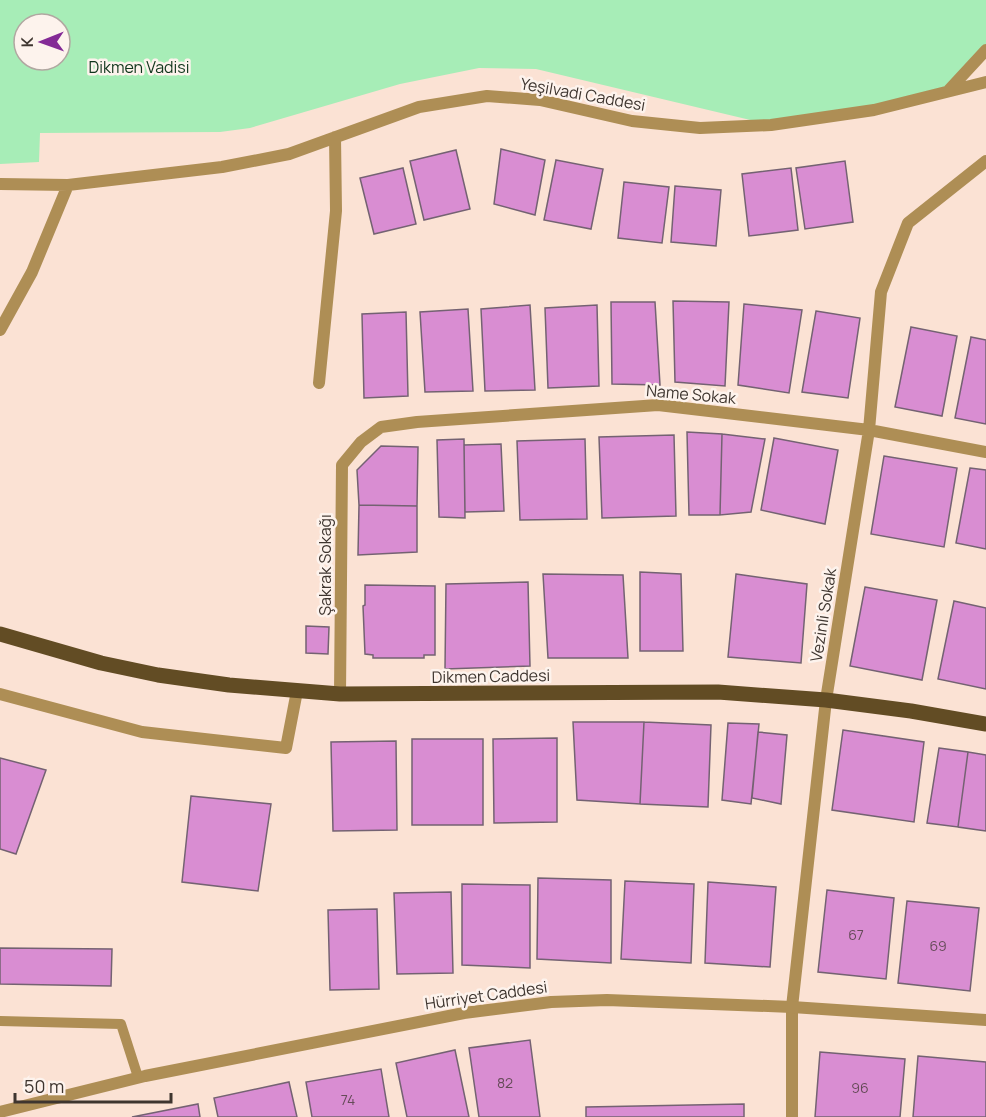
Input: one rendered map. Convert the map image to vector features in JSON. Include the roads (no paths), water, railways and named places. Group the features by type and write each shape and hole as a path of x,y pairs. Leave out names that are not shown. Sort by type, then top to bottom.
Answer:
{"main road":[{"name":"Dikmen Caddesi","path":"0,634 91,660 158,675 229,685 340,694 718,692 826,700 986,724"}],"street":[{"path":"948,91 986,50"},
{"name":"Yeşilvadi Caddesi","path":"0,184 68,184 222,167 289,154 419,107 487,96 540,100 632,121 700,128 771,125 874,110 986,82"},
{"path":"319,383 336,211 335,137"},
{"name":"Vezinli Sokak","path":"792,1117 792,1007 826,700 869,430 881,292 908,223 986,161"},
{"path":"0,330 32,272 68,184"},
{"name":"Name Sokak","path":"360,442 381,427 417,422 658,405 869,430 986,452"},
{"name":"Şakrak Sokağı","path":"340,694 342,465 360,442"},
{"path":"0,694 142,732 286,748 297,691"},
{"name":"Hürriyet Caddesi","path":"0,1112 138,1077 464,1013 551,1002 607,1000 792,1007 986,1020"}],"lane":[{"path":"0,1021 121,1024 138,1077"}],"park label":[{"name":"Dikmen Vadisi","path":"139,67"}]}
